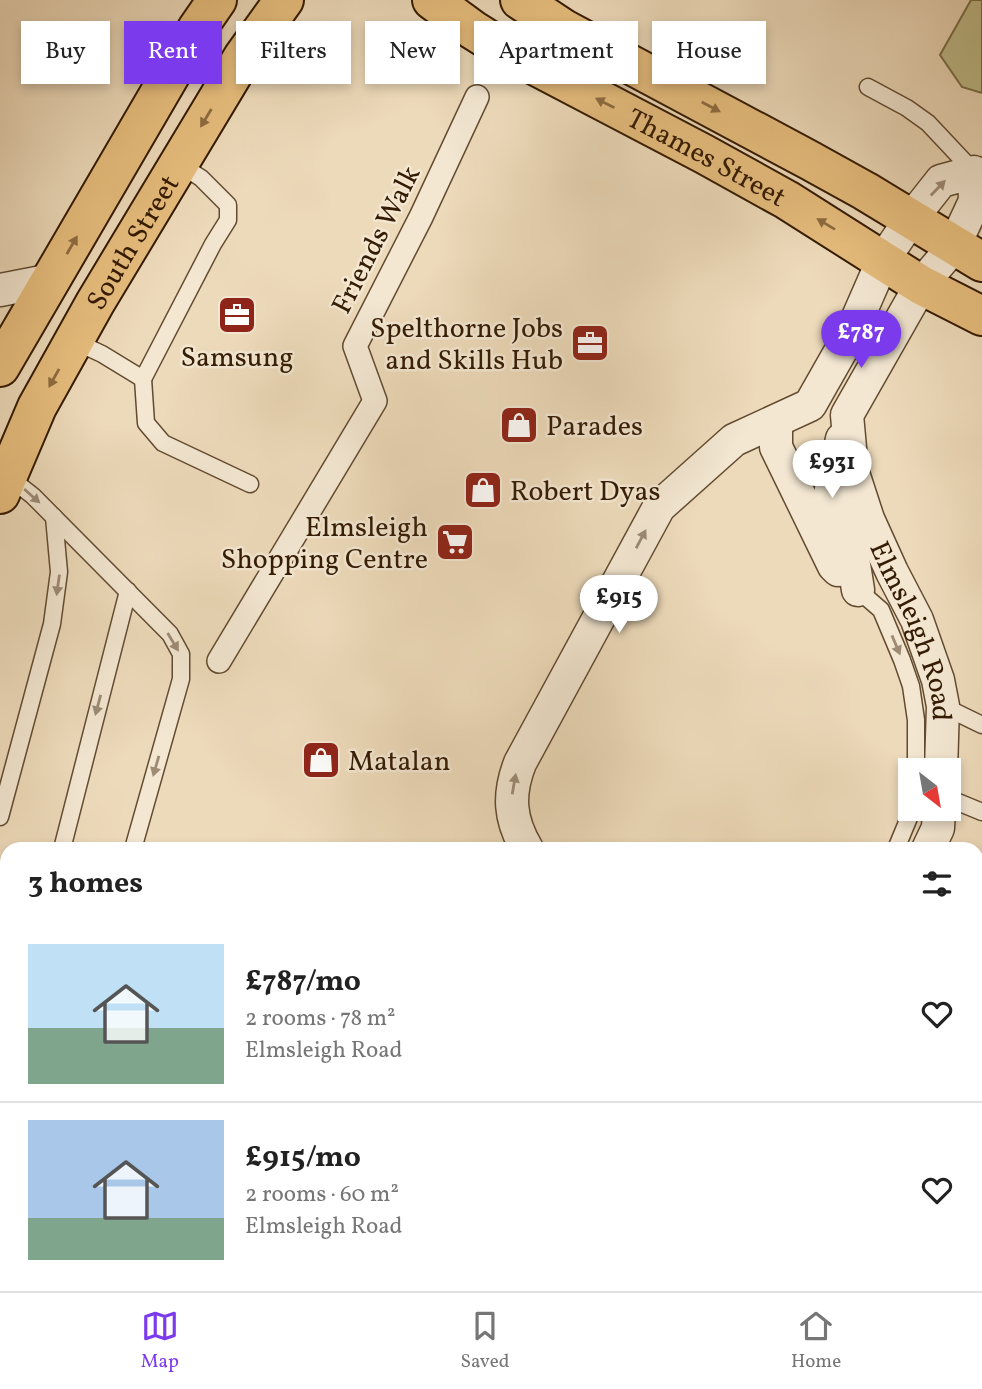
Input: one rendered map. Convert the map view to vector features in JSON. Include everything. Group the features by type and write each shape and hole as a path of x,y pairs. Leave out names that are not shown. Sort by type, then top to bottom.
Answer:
{"main road":[{"name":"South Street","path":"0,367 197,29 217,0"},
{"name":"South Street","path":"2,485 37,407 94,303 243,57 284,0"},
{"name":"Thames Street","path":"432,0 500,47 704,153 787,200 921,285 982,316"},
{"name":"Thames Street","path":"520,0 565,29 791,150 968,254"}],"street":[{"name":"Friends Walk","path":"219,661 375,401 355,346 421,217 477,97"},
{"path":"523,842 517,833 512,806 513,780 659,507 734,440 810,405 852,331 883,260 911,219 942,181 978,172 968,254 921,285 847,415 830,494 841,531 853,558 858,590"},
{"path":"0,290 52,280"},
{"path":"810,405 847,415"},
{"name":"Elmsleigh Road","path":"847,415 852,470 867,519 918,620 937,680 943,706 941,758"},
{"path":"776,422 776,447 781,458 834,566 858,590"},
{"path":"931,842 938,821"}],"lane":[{"path":"868,87 928,123 978,172"},
{"path":"179,164 201,178 228,205 228,220 143,379 146,423 163,443 250,484"},
{"path":"74,341 102,354 143,379"},
{"path":"2,485 19,485 54,517 170,634 181,654 181,679 135,842"},
{"path":"0,817 52,624 59,572 54,517"},
{"path":"858,590 881,610 907,673 916,720 916,758"},
{"path":"64,842 128,591"},
{"path":"943,706 982,725"},
{"path":"961,803 982,812"},
{"path":"898,842 907,821"}],"shaded area":[{"path":"971,0 982,0 982,93 962,87 940,55"}],"place":[{"name":"Samsung","path":"237,315"},
{"name":"Spelthorne Jobs and Skills Hub","path":"590,343"},
{"name":"Parades","path":"519,425"},
{"name":"Robert Dyas","path":"483,490"},
{"name":"Elmsleigh Shopping Centre","path":"455,542"},
{"name":"Matalan","path":"321,760"}]}
